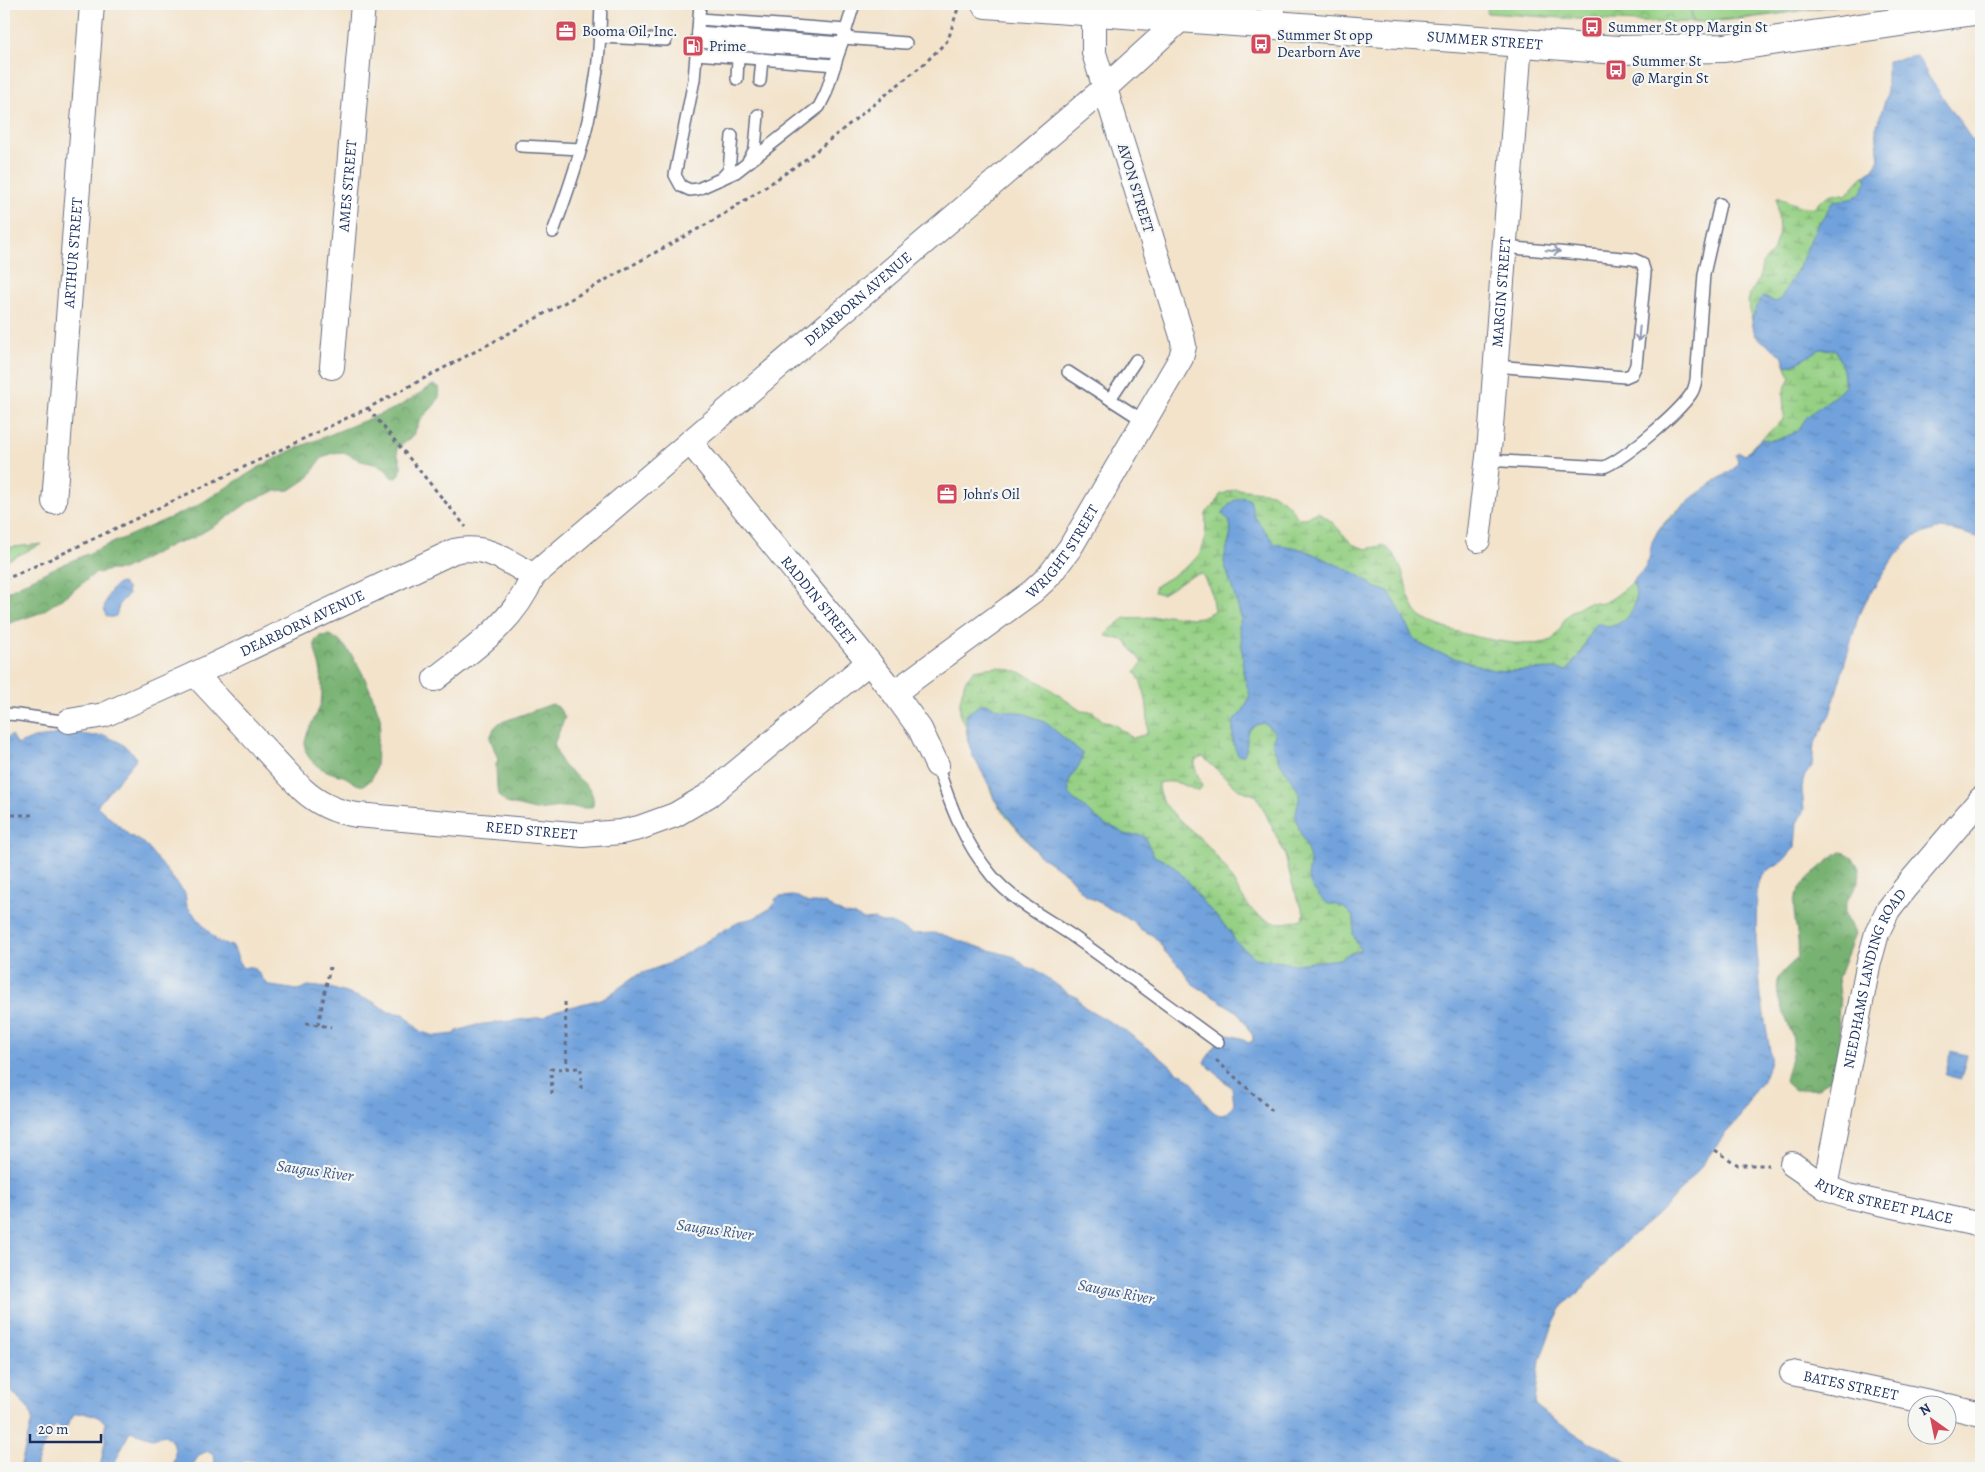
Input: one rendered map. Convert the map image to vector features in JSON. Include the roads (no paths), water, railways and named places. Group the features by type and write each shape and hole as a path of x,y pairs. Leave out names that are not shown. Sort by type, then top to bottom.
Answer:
{"main road":[{"name":"SUMMER STREET","path":"986,4 1181,19 1273,14 1520,43 1618,50 1715,48 1762,44 1896,13 1981,10"}],"street":[{"name":"ARTHUR STREET","path":"54,502 92,4"},
{"name":"AMES STREET","path":"332,368 363,4"},
{"name":"AVON STREET","path":"1094,12 1093,48 1183,340 1180,362"},
{"name":"DEARBORN AVENUE","path":"435,678 505,622 524,596 533,576 1106,87 1181,19"},
{"name":"MARGIN STREET","path":"1478,540 1495,366 1520,43"},
{"name":"WRIGHT STREET","path":"894,693 1014,606 1048,577 1070,548 1180,362"},
{"name":"RADDIN STREET","path":"690,442 894,693 920,729 937,765"},
{"name":"DEARBORN AVENUE","path":"69,721 104,715 195,674 448,553 472,548 497,555 533,576"},
{"name":"REED STREET","path":"195,674 302,789 331,809 357,815 583,835 640,828 676,815 692,806 724,784 869,662"},
{"name":"NEEDHAMS LANDING ROAD","path":"1825,1187 1868,966 1877,933 1888,910 1905,888 1981,799"},
{"name":"RIVER STREET PLACE","path":"1792,1164 1825,1187 1848,1196 1981,1225"},
{"name":"BATES STREET","path":"1792,1373 1908,1397"},
{"path":"1958,1408 1981,1414"}],"lane":[{"path":"553,232 570,187 581,149 595,84 601,4"},
{"path":"700,4 690,106 675,175 681,186 690,190 720,180 741,168 819,107 826,93 854,4"},
{"path":"699,19 843,41"},
{"path":"599,37 666,40"},
{"path":"698,37 906,43"},
{"path":"696,54 835,65"},
{"path":"737,79 738,58"},
{"path":"760,81 762,59"},
{"path":"741,168 753,154 758,115"},
{"path":"720,180 725,176 729,167 732,136"},
{"path":"521,146 581,149"},
{"path":"1487,460 1594,467 1604,466 1613,462 1648,437 1687,399 1695,383 1704,274 1720,204"},
{"path":"1495,366 1622,376 1630,375 1636,365 1645,273 1642,263 1633,259 1504,247"},
{"path":"1110,399 1136,360"},
{"path":"1068,372 1144,421"},
{"path":"4,714 69,721"},
{"path":"937,765 961,830 975,854 993,878 1022,903 1072,936 1218,1042"}],"water":[{"name":"Saugus River","path":"1917,56 1929,77 1981,153 1981,538 1951,530 1937,529 1913,537 1892,560 1868,597 1859,614 1830,714 1814,745 1812,766 1804,777 1802,788 1804,810 1797,823 1795,847 1784,860 1767,871 1761,878 1757,888 1756,941 1761,996 1771,1057 1763,1080 1753,1093 1738,1120 1725,1134 1694,1176 1663,1209 1627,1240 1580,1292 1563,1305 1554,1322 1540,1360 1535,1403 1544,1413 1585,1440 1617,1455 1631,1468 285,1468 283,1462 276,1468 262,1468 255,1461 246,1460 235,1468 215,1468 214,1454 208,1451 199,1455 191,1468 172,1468 175,1450 165,1435 152,1438 130,1431 112,1468 100,1468 105,1441 105,1422 94,1415 83,1413 74,1414 63,1432 57,1425 49,1433 35,1468 20,1468 32,1420 30,1411 4,1382 4,763 9,762 4,740 11,735 17,745 34,738 51,736 61,731 94,736 104,735 121,743 134,754 136,759 97,806 129,835 144,843 185,893 187,906 210,933 218,942 233,946 241,966 256,970 267,984 271,986 298,990 308,986 330,988 372,1001 389,1012 404,1014 421,1032 436,1036 455,1034 457,1031 476,1025 544,1017 554,1011 605,998 637,975 670,963 726,929 741,921 754,918 771,908 776,902 775,899 792,896 808,903 824,903 844,914 854,915 864,920 874,919 882,923 891,923 912,934 941,934 1015,957 1026,967 1035,969 1069,994 1077,997 1083,1006 1127,1032 1178,1073 1183,1074 1194,1085 1206,1104 1217,1114 1223,1115 1229,1111 1234,1103 1232,1088 1204,1062 1224,1034 1241,1038 1248,1043 1253,1041 1253,1036 1238,1012 1193,984 1152,935 1140,929 1134,922 1084,894 1068,875 1038,854 994,799 992,790 973,756 968,741 966,715 981,704 988,704 995,708 1026,714 1046,723 1082,753 1079,765 1070,779 1069,790 1071,797 1106,826 1111,826 1127,835 1141,835 1145,838 1154,856 1171,864 1187,880 1201,900 1230,931 1235,941 1255,958 1294,964 1340,959 1348,954 1360,951 1353,934 1354,920 1350,913 1344,908 1328,904 1314,890 1310,883 1308,875 1309,855 1296,817 1299,795 1277,755 1272,740 1275,736 1274,731 1264,723 1252,728 1249,731 1244,755 1238,755 1233,743 1233,724 1243,711 1250,696 1243,672 1242,641 1239,627 1241,617 1224,562 1231,530 1230,524 1222,514 1231,503 1238,499 1246,498 1250,500 1254,516 1275,544 1309,552 1359,575 1375,587 1388,592 1396,603 1412,636 1420,644 1438,653 1493,670 1554,669 1567,671 1580,654 1592,629 1597,624 1602,624 1606,627 1614,626 1627,617 1631,611 1636,597 1632,582 1645,568 1649,559 1652,542 1659,529 1693,497 1736,467 1738,462 1736,455 1738,453 1746,455 1761,439 1778,439 1794,433 1809,415 1839,393 1845,386 1843,370 1836,350 1820,349 1799,362 1786,366 1782,355 1758,338 1754,331 1752,318 1762,296 1775,302 1780,300 1799,267 1816,227 1833,201 1853,199 1861,192 1867,181 1865,176 1879,160 1876,129 1887,95 1887,61"},
{"path":"122,583 127,588 128,595 120,603 116,616 109,617 104,610 105,603 112,590"},
{"path":"1951,1051 1967,1055 1961,1079 1945,1075"}],"place":[{"name":"Summer St opp Margin St","path":"1592,27"},
{"name":"Booma Oil, Inc.","path":"566,31"},
{"name":"Summer St opp Dearborn Ave","path":"1261,44"},
{"name":"Prime","path":"693,46"},
{"name":"Summer St @ Margin St","path":"1616,70"},
{"name":"John's Oil","path":"947,494"}]}
